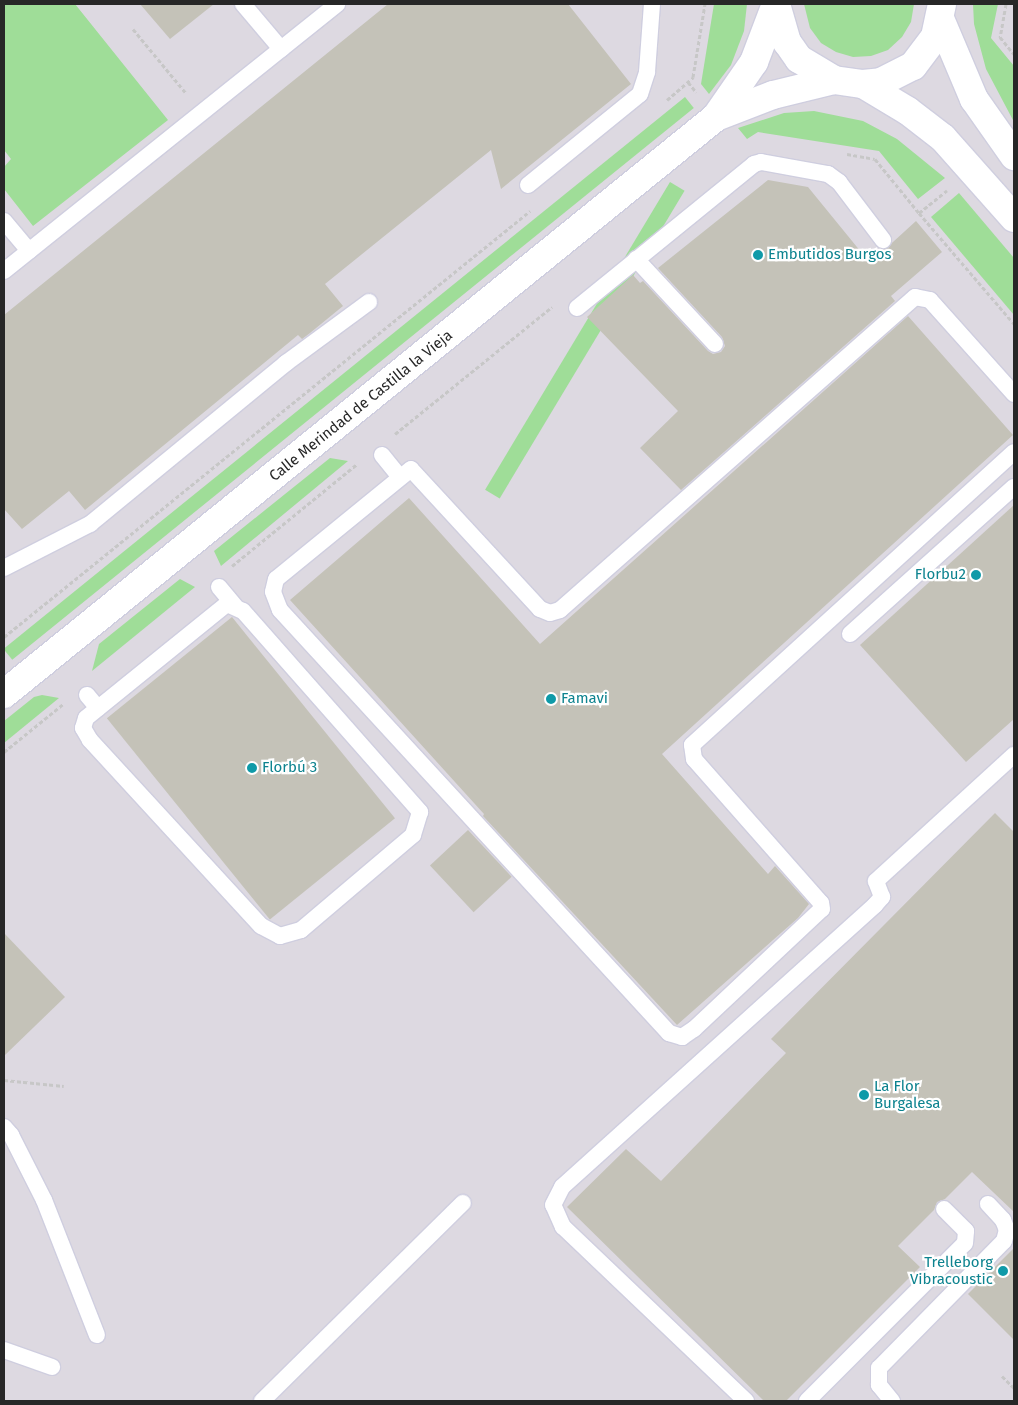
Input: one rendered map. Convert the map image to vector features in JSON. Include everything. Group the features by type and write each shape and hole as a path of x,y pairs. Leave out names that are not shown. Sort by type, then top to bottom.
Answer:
{"street":[{"path":"776,4 787,42 799,59 834,80 863,84 881,82 913,66 935,37 942,12"},
{"name":"Calle Merindad de Castilla la Vieja","path":"4,694 716,117 754,62 776,4"},
{"path":"942,12 974,99 1014,156"},
{"name":"Calle Merindad de Castilla la Vieja","path":"716,117 773,95 834,80"},
{"path":"863,84 924,123 973,169 1014,218"}],"lane":[{"path":"243,4 281,49"},
{"path":"4,271 337,4"},
{"path":"528,186 640,94 647,72 652,4"},
{"path":"577,308 712,193 760,162 828,174 839,182 883,240"},
{"path":"4,220 29,251"},
{"path":"636,259 715,344"},
{"path":"1014,394 930,300 916,297 566,606 550,613 540,609 416,471 411,469 399,476 276,579 273,592 280,610 669,1033 682,1037 694,1029 822,909 821,903 694,759 692,745 1014,452"},
{"path":"4,568 90,524 286,363 369,302"},
{"path":"382,455 399,476"},
{"path":"850,634 1014,487"},
{"path":"219,587 420,812 413,835 301,930 280,936 261,926 96,747 83,728 92,702 218,610 227,604 235,606"},
{"path":"746,1401 563,1227 553,1205 562,1187 875,905 882,897 876,881 1014,755"},
{"path":"4,1127 11,1135 44,1200 97,1335"},
{"path":"262,1401 463,1203"},
{"path":"892,1401 879,1385 879,1368 1004,1241 1007,1230 1003,1220 988,1204"},
{"path":"807,1401 965,1243 966,1231 944,1209"},
{"path":"4,1350 52,1367"}],"path":[{"path":"665,101 693,77 705,4"},
{"path":"1006,4 1000,37 1014,54"},
{"path":"133,29 202,113"},
{"path":"688,82 716,117"},
{"path":"836,152 875,159 1014,324"},
{"path":"919,212 973,169"},
{"path":"4,636 533,208"},
{"path":"392,436 560,301"},
{"path":"230,568 361,461"},
{"path":"4,752 66,702"},
{"path":"4,1080 64,1086"},
{"path":"1002,1376 1014,1388"}],"shaded area":[{"path":"4,4 1014,4 1014,1401 4,1401"}],"green space":[{"path":"4,4 75,4 168,120 33,226 4,189 4,167 11,159 4,150"},
{"path":"714,4 747,4 744,31 731,65 709,94 701,84"},
{"path":"804,4 914,4 911,22 902,37 888,50 871,56 853,57 836,52 821,43 810,28"},
{"path":"973,4 998,4 991,38 1014,66 1014,122 986,69 974,24"},
{"path":"685,97 694,108 12,660 4,648"},
{"path":"814,111 863,121 897,139 945,178 918,199 879,151 758,132 747,139 738,128 784,113"},
{"path":"670,182 685,191 500,498 485,490"},
{"path":"959,193 1014,258 1014,315 931,217"},
{"path":"330,458 348,461 221,566 214,551"},
{"path":"180,579 195,587 92,671 99,644"},
{"path":"42,695 59,698 4,743 4,721 34,697"}],"building":[{"path":"140,4 214,4 170,39"},
{"path":"388,4 568,4 631,84 501,189 491,150 325,284 343,306 310,333 302,339 298,335 85,510 69,491 22,529 4,509 4,315"},
{"path":"768,180 808,187 870,263 916,221 942,252 891,296 895,301 681,490 640,448 678,411 587,317 633,275 640,283 643,281 708,351 713,354 721,352 725,346 722,337 658,268"},
{"name":"Famavi","path":"908,316 1013,435 662,754 768,874 775,866 809,904 798,918 677,1025 483,816 484,814 290,600 409,498 540,644"},
{"name":"Florbu2","path":"1014,505 1014,719 966,762 860,645"},
{"name":"Florbú 3","path":"232,617 395,818 270,920 107,718"},
{"name":"La Flor Burgalesa","path":"995,813 1014,832 1014,1212 972,1172 945,1199 937,1202 934,1210 898,1246 920,1267 786,1401 764,1401 567,1207 626,1149 661,1181 786,1053 771,1039"},
{"path":"468,830 512,877 474,912 430,865"},
{"path":"4,933 65,997 4,1056"},
{"name":"Trelleborg Vibracoustic","path":"1014,1248 1014,1340 968,1294"}],"place":[{"name":"Embutidos Burgos","path":"758,255"},
{"name":"Florbu2","path":"976,575"},
{"name":"Famavi","path":"551,699"},
{"name":"Florbú 3","path":"252,768"},
{"name":"La Flor Burgalesa","path":"864,1095"},
{"name":"Trelleborg Vibracoustic","path":"1003,1271"}]}
